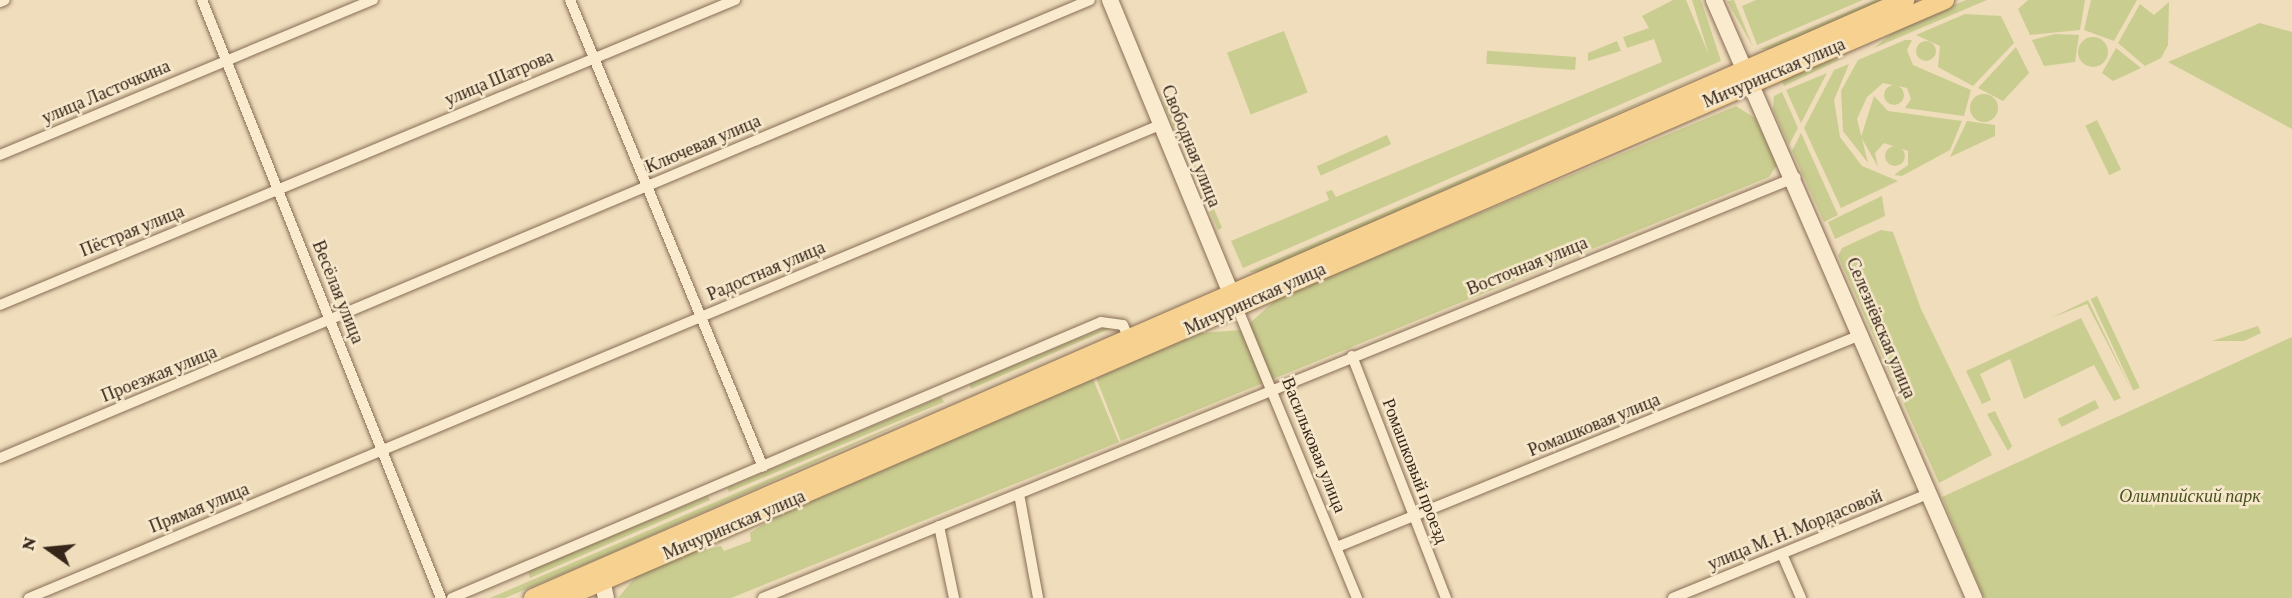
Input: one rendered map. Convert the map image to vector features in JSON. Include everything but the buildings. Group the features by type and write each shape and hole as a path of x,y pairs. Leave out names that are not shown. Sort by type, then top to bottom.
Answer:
{"main road":[{"name":"Мичуринская улица","path":"564,598 1747,75 1905,0"},
{"name":"Мичуринская улица","path":"1747,75 1945,0"},
{"name":"Мичуринская улица","path":"533,598 603,583 1129,340 1234,300"}],"street":[{"path":"0,2 5,0"},
{"name":"Весёлая улица","path":"202,0 441,598"},
{"name":"улица Ласточкина","path":"0,155 373,0"},
{"path":"570,0 763,467"},
{"name":"улица Шатрова","path":"277,190 735,0"},
{"name":"Ключевая улица","path":"331,323 1090,0"},
{"name":"Свободная улица","path":"1110,0 1234,300"},
{"name":"Селезнёвская улица","path":"1714,0 1796,177 1974,598"},
{"name":"Радостная улица","path":"383,451 1161,124"},
{"name":"Восточная улица","path":"763,598 1796,177"},
{"name":"Пёстрая улица","path":"0,305 277,190"},
{"name":"Васильковая улица","path":"1234,300 1357,598"},
{"path":"452,598 1101,322 1123,325 1129,340"},
{"name":"Проезжая улица","path":"0,458 331,323"},
{"name":"Ромашковая улица","path":"1337,547 1863,333"},
{"name":"Ромашковый проезд","path":"1352,356 1446,598"},
{"name":"Прямая улица","path":"29,598 383,451"},
{"name":"улица М. Н. Мордасовой","path":"1673,598 1930,493"},
{"path":"1018,494 1038,598"},
{"path":"939,526 954,598"},
{"path":"1782,554 1801,598"}],"green space":[{"path":"1673,0 1686,0 1709,55 1692,0 1701,0 1721,61 1243,268 1231,241 1329,200 1326,192 1332,190 1336,197 1662,62 1654,39 1627,48 1623,37 1649,28 1642,16"},
{"path":"1734,0 1753,47 1727,1"},
{"path":"1756,0 1863,0 1757,45 1742,6"},
{"path":"1875,0 1891,0 1777,49 1760,49"},
{"path":"1966,0 1987,0 1874,48 1896,30"},
{"path":"2028,0 2085,0 2080,30 2030,35 2018,9"},
{"path":"2091,0 2137,0 2114,41 2084,30"},
{"path":"2169,2 2168,45 2161,58 2145,66 2118,43 2140,4 2154,15"},
{"path":"1965,14 2001,16 2014,43 1973,86 1938,67 1940,46 1916,35"},
{"path":"2260,23 2292,32 2292,129 2168,62"},
{"path":"1284,31 1308,93 1251,114 1227,53"},
{"path":"2055,34 2079,35 2075,62 2044,66 2032,40"},
{"path":"2093,37 2099,38 2107,46 2107,58 2099,66 2093,67 2087,66 2079,58 2078,52 2079,46 2087,38"},
{"path":"1905,40 1912,40 1907,50 1913,65 1971,90 1964,116 1905,108 1911,99 1907,88 1883,83 1867,97 1857,119 1868,163 1843,131 1841,91 1858,60"},
{"path":"1617,41 1621,51 1588,61 1588,53"},
{"path":"1926,41 1933,44 1936,51 1933,58 1926,61 1919,58 1916,51 1919,44"},
{"path":"2016,47 2029,73 2003,101 1978,88"},
{"path":"2116,48 2141,68 2113,81 2102,73"},
{"path":"1487,51 1576,57 1575,70 1486,64"},
{"path":"1846,57 1784,86 1782,81 1817,63"},
{"path":"1849,64 1834,100 1840,137 1862,166 1898,181 1841,208 1804,128 1834,70"},
{"path":"1718,68 1264,271 1250,272 1250,271"},
{"path":"1827,73 1801,123 1786,90"},
{"path":"1894,85 1901,88 1904,95 1901,102 1894,105 1887,102 1884,95 1887,88"},
{"path":"1165,92 1222,228 1218,230 1160,94"},
{"path":"1782,92 1798,128 1789,145 1773,109 1774,96"},
{"path":"1984,94 1994,98 1998,108 1994,118 1984,122 1974,118 1970,108 1974,98"},
{"path":"1874,96 1888,111 1962,121 1950,150 1902,176 1894,175 1908,165 1908,151 1884,143 1875,153 1878,167 1861,137"},
{"path":"1736,106 1755,118 1777,165 1769,177 1121,441 1096,378 1199,333 1242,330 1278,298"},
{"path":"2097,120 2121,169 2109,175 2085,126"},
{"path":"1967,121 1995,125 1995,136 1950,157"},
{"path":"1801,133 1838,215 1824,222 1792,151"},
{"path":"1387,135 1391,144 1321,175 1317,166"},
{"path":"1891,146 1899,146 1905,156 1899,166 1891,166 1885,160 1885,152"},
{"path":"1882,196 1885,216 1835,239 1828,222"},
{"path":"1881,230 1893,232 1921,309 1992,455 1939,483 1838,256 1842,248"},
{"path":"2097,296 2140,388 2133,390 2091,299"},
{"path":"2088,300 2133,393 2087,304 2051,318"},
{"path":"2081,318 2121,398 2114,401 2094,365 2024,399 2010,359 1980,374 1991,400 1982,404 1966,371"},
{"path":"1108,326 1111,328 971,389 969,384"},
{"path":"2258,326 2261,333 2244,341 2212,341"},
{"name":"Олимпийский парк","path":"2292,337 2292,598 1984,598 1942,497"},
{"path":"1093,379 1119,442 731,598 618,598 638,574 694,551 721,546 724,551 751,541 750,533 775,517"},
{"path":"941,397 944,402 729,492 727,488"},
{"path":"2095,400 2099,408 2062,427 2058,419"},
{"path":"943,405 598,559 505,598 490,598"},
{"path":"1995,411 2012,446 2008,451 1987,414"},
{"path":"708,496 710,500 530,578 528,571"}]}
